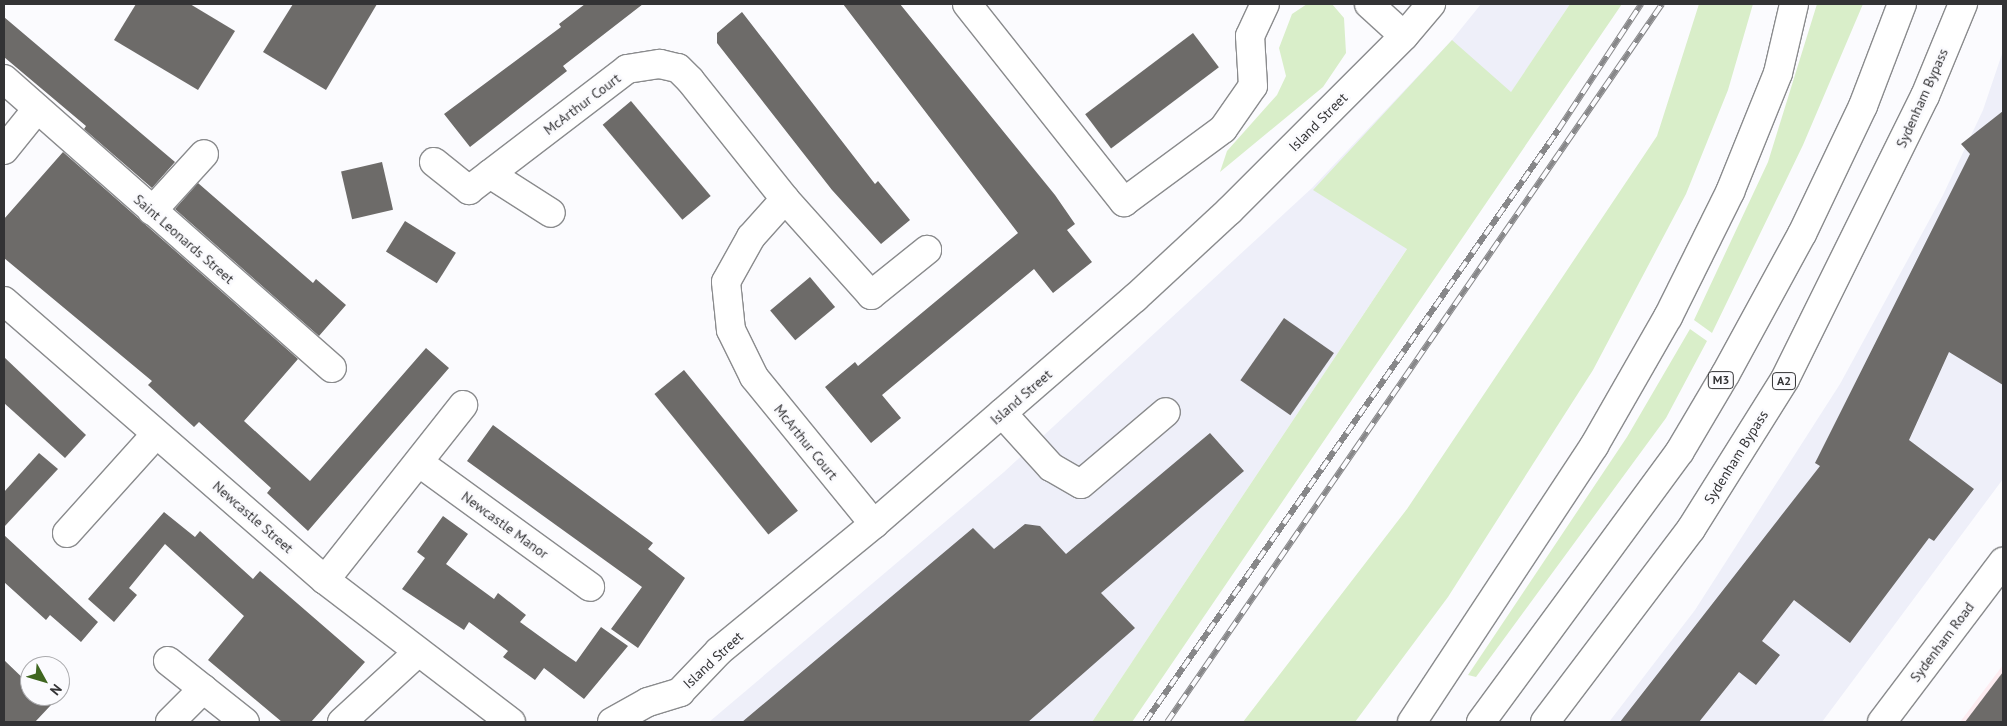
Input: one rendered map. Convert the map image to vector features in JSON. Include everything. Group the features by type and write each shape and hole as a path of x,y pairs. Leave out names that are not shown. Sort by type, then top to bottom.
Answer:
{"main road":[{"path":"967,4 1124,202 1224,129 1253,86 1250,36 1265,4"},
{"path":"1369,4 1404,36"},
{"name":"Island Street","path":"612,722 648,702 680,692 719,651 874,524 1002,413 1222,217 1404,36 1431,4"},
{"path":"1412,722 1588,454 1668,317 1730,192 1778,73 1794,4"},
{"name":"M3","path":"1481,722 1680,451 1725,375 1802,234 1850,132 1902,4"},
{"name":"Sydenham Bypass","path":"1545,722 1691,529 1785,380 1925,96 1963,4"},
{"name":"McArthur Court","path":"434,162 469,190 627,69 660,64 678,68 690,80 785,199 871,295 927,250"},
{"name":"Saint Leonards Street","path":"4,79 332,368"},
{"path":"4,150 37,109"},
{"path":"152,210 204,154"},
{"path":"490,174 551,213"},
{"name":"McArthur Court","path":"785,199 751,237 726,282 731,330 754,377 874,524"},
{"name":"Newcastle Street","path":"4,302 325,580 417,653 511,722"},
{"path":"325,580 420,464 463,405"},
{"path":"1002,413 1051,467 1081,484 1166,412"},
{"path":"67,533 156,434"},
{"name":"Newcastle Manor","path":"420,464 590,587"},
{"name":"Sydenham Road","path":"1882,722 2003,562"},
{"path":"342,722 417,653"},
{"path":"168,661 245,722"},
{"path":"170,722 202,689"}],"shaded area":[{"path":"1481,4 1570,4 1092,722 709,722 1004,472 1312,188 1452,40"},
{"path":"2003,51 2003,479 1822,722 1609,722 1695,610 1840,384 1943,195 1983,110"},
{"path":"2003,665 2003,722 1960,722"}],"green space":[{"path":"1307,4 1332,4 1344,18 1346,53 1323,87 1220,172 1227,151 1277,95 1286,76 1279,48 1292,14"},
{"path":"1570,4 1622,4 1132,722 1092,722 1407,249 1313,190 1452,40 1511,92"},
{"path":"1699,4 1753,4 1728,90 1686,194 1593,370 1448,597 1355,722 1243,722 1407,509 1657,136"},
{"path":"1817,4 1863,4 1803,145 1712,333 1694,320 1768,162"},
{"path":"1690,329 1707,341 1666,418 1476,677 1468,675 1627,437"}],"building":[{"path":"136,4 190,4 235,31 198,90 114,40"},
{"path":"293,4 377,4 326,90 263,52"},
{"path":"585,4 643,4 563,66 567,71 470,147 444,114 561,27 559,24"},
{"path":"843,4 900,4 1055,195 1075,224 1067,230 1092,262 1053,293 1034,269 882,395 901,418 871,443 825,387 855,362 858,366 1018,233"},
{"path":"742,12 875,184 878,181 910,220 881,244 832,190 717,43 717,33"},
{"path":"4,17 175,162 152,188 84,129 86,126 4,57"},
{"path":"1193,33 1219,67 1111,149 1085,114"},
{"path":"631,101 711,196 682,220 603,125"},
{"path":"2003,111 2003,385 1949,352 1909,440 1974,489 1934,541 1929,538 1850,643 1794,600 1762,641 1780,655 1756,685 1739,672 1699,722 1620,722 1820,466 1815,463 1970,154 1961,144"},
{"path":"63,152 298,359 244,421 310,481 426,348 449,368 308,531 267,493 271,488 199,422 194,427 148,385 152,381 4,258 4,219"},
{"path":"382,162 393,210 352,219 341,171"},
{"path":"198,183 313,283 316,279 346,305 319,336 175,209"},
{"path":"405,221 456,253 437,283 386,252"},
{"path":"810,277 835,307 795,340 770,310"},
{"path":"1284,318 1334,353 1290,415 1240,380"},
{"path":"4,357 86,435 65,458 4,403"},
{"path":"684,370 798,511 768,535 654,394"},
{"path":"493,425 653,543 648,549 685,578 638,648 611,629 642,587 467,461"},
{"path":"1210,433 1244,471 1101,593 1135,628 1028,722 742,722 973,528 994,549 1025,524 1040,526 1066,554"},
{"path":"39,453 58,469 4,527 4,492"},
{"path":"164,512 195,537 200,531 253,579 260,571 365,662 311,722 282,722 208,660 244,616 165,544 129,588 137,595 114,622 88,599"},
{"path":"443,516 468,534 446,564 494,599 498,593 526,615 520,622 560,651 576,662 601,627 628,646 584,699 544,668 535,680 503,657 508,651 469,622 464,630 402,589 425,558 417,552"},
{"path":"4,535 98,622 81,642 50,615 46,620 4,582"},
{"path":"4,660 20,675 20,706 50,706 35,722 4,722"},
{"path":"2003,672 2003,722 1965,722"}],"railway":[{"path":"1145,722 1558,130 1641,4"},
{"path":"1167,722 1662,4"}]}
